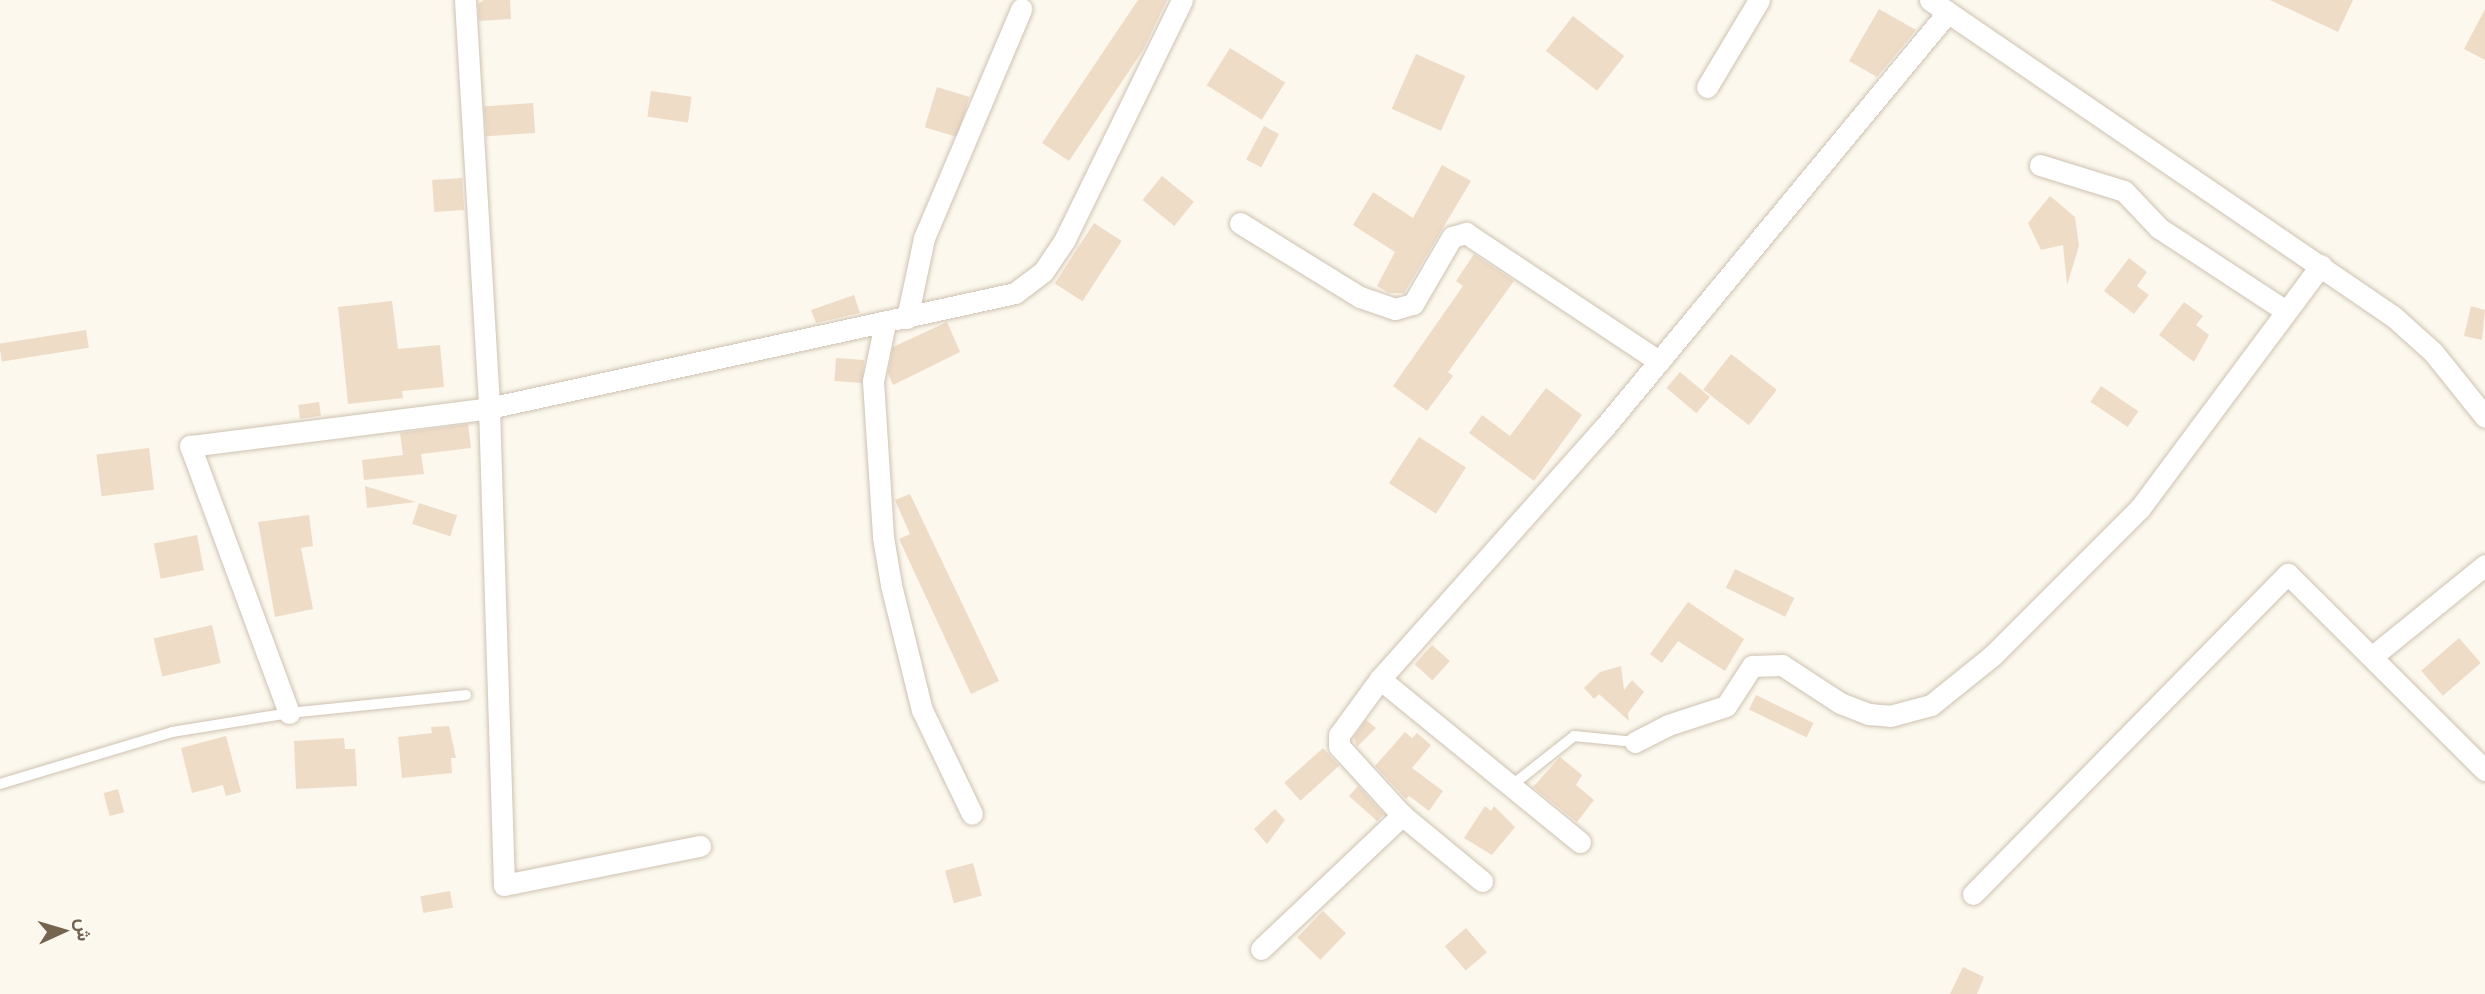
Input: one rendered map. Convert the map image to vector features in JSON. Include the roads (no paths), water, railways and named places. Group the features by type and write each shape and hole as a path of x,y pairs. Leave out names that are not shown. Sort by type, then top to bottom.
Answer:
{"street":[{"path":"465,0 489,408 504,885 700,846"},
{"path":"289,713 190,446 489,408 1015,293 1042,272 1092,192 1182,0"},
{"path":"1707,87 1759,0"},
{"path":"1930,0 2093,116 2321,265 2415,334 2485,417"},
{"path":"907,318 924,239 1021,9"},
{"path":"1482,881 1402,815 1337,741 1380,679 1659,361 1948,12"},
{"path":"2040,164 2124,191 2159,228 2286,311"},
{"path":"1240,223 1360,297 1395,309 1413,304 1452,237 1466,233 1659,361"},
{"path":"1635,742 1668,725 1726,706 1752,666 1782,665 1840,703 1869,714 1890,716 1931,705 1992,656 2140,508 2321,265"},
{"path":"885,323 873,381 882,523 891,584 922,710 972,814"},
{"path":"2374,654 2485,565"},
{"path":"1973,894 2288,574 2374,654 2485,770"},
{"path":"1380,679 1580,842"},
{"path":"1261,949 1402,815"}],"lane":[{"path":"0,783 172,732 289,713 466,695"},
{"path":"1511,786 1574,736 1635,742"}]}
